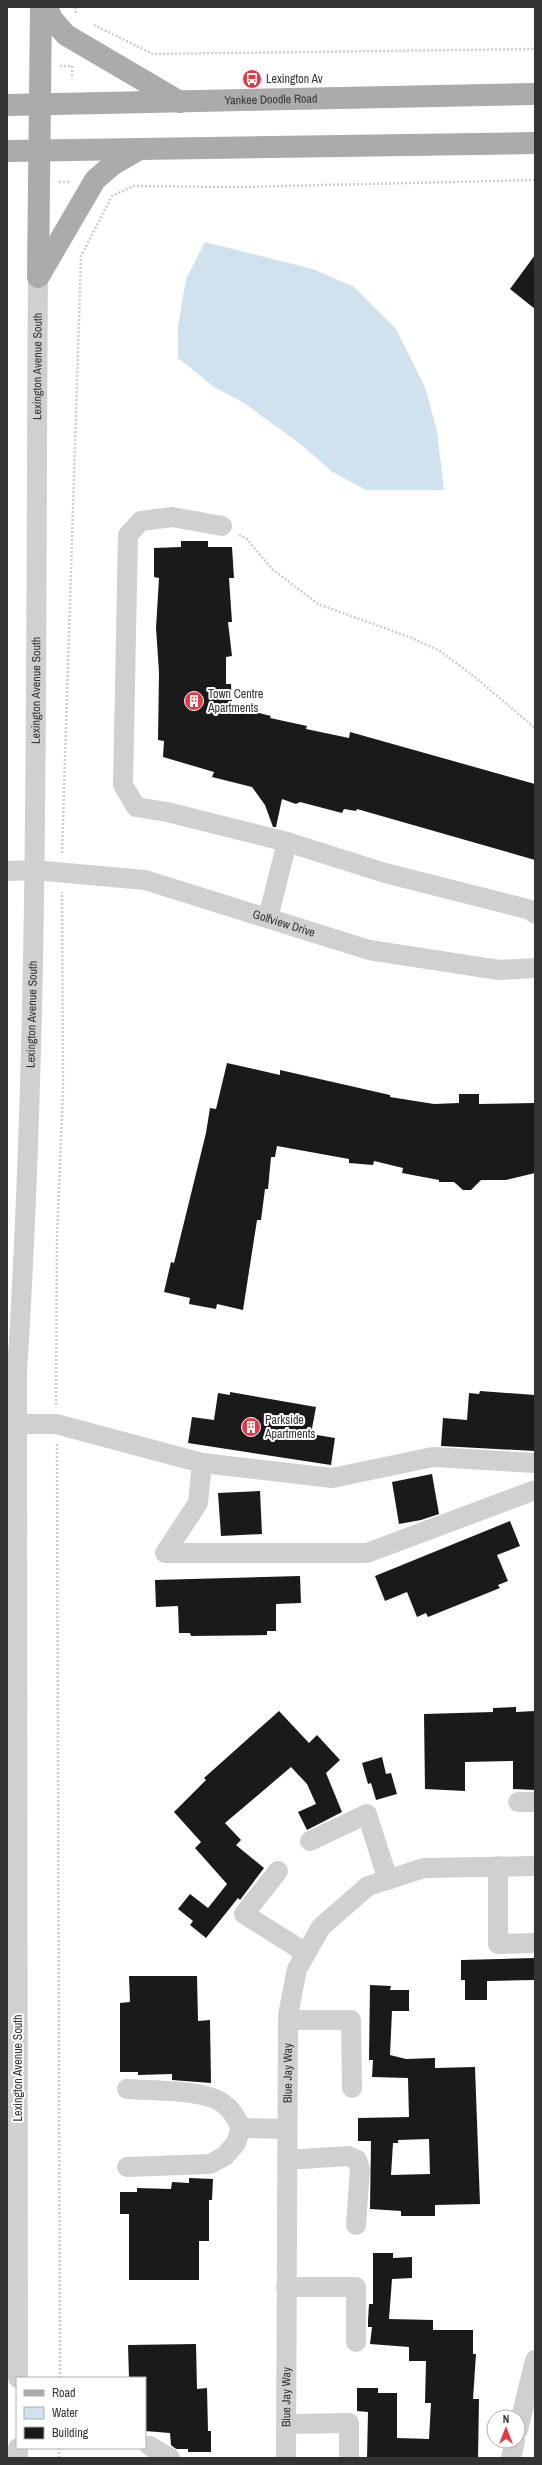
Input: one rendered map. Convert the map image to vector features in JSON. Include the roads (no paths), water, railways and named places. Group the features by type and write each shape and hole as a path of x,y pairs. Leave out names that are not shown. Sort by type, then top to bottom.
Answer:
{"main road":[{"name":"Lexington Avenue South","path":"38,277 41,7"},
{"path":"47,7 52,19 66,36 180,102"},
{"name":"Yankee Doodle Road","path":"7,105 535,94"},
{"path":"7,151 535,143"},
{"path":"38,277 95,180 112,165 140,150"}],"street":[{"name":"Lexington Avenue South","path":"18,2377 12,2018 12,1424 26,1223 34,870 38,277"},
{"path":"222,526 172,517 141,521 128,535 123,785 136,808 167,812 287,842 385,872 531,910 535,914"},
{"path":"268,918 287,842"},
{"name":"Golfview Drive","path":"7,871 34,870 145,880 369,950 499,970 535,968"},
{"name":"Lexington Avenue South","path":"7,1318 16,1373"},
{"path":"12,1424 56,1424 202,1463 332,1478 433,1457 535,1464"},
{"path":"202,1463 198,1503 165,1553 367,1553 535,1490"},
{"path":"310,1841 367,1814 388,1880"},
{"path":"498,1866 498,1944 535,1943"},
{"name":"Blue Jay Way","path":"286,2458 288,2020 297,1969 320,1927 368,1886 424,1868 535,1866"},
{"path":"278,1871 244,1914 306,1953"},
{"path":"288,2020 351,2020 352,2088"},
{"path":"127,2090 190,2092 220,2101 234,2113 241,2128 236,2143 225,2156 210,2164 128,2167"},
{"path":"241,2128 287,2129"},
{"path":"287,2160 348,2156 357,2160 360,2169 356,2225"},
{"path":"286,2287 356,2287 356,2342"},
{"path":"523,2409 535,2360"},
{"path":"286,2424 349,2423 349,2458"},
{"path":"150,2446 170,2458"}],"water":[{"path":"205,242 313,269 354,287 396,329 425,387 437,431 444,490 366,490 331,471 303,446 244,403 214,387 178,358 178,326 186,279"}],"place":[{"name":"Lexington Av","path":"252,79"},
{"name":"Town Centre Apartments","path":"194,701"},
{"name":"Parkside Apartments","path":"251,1427"}]}
